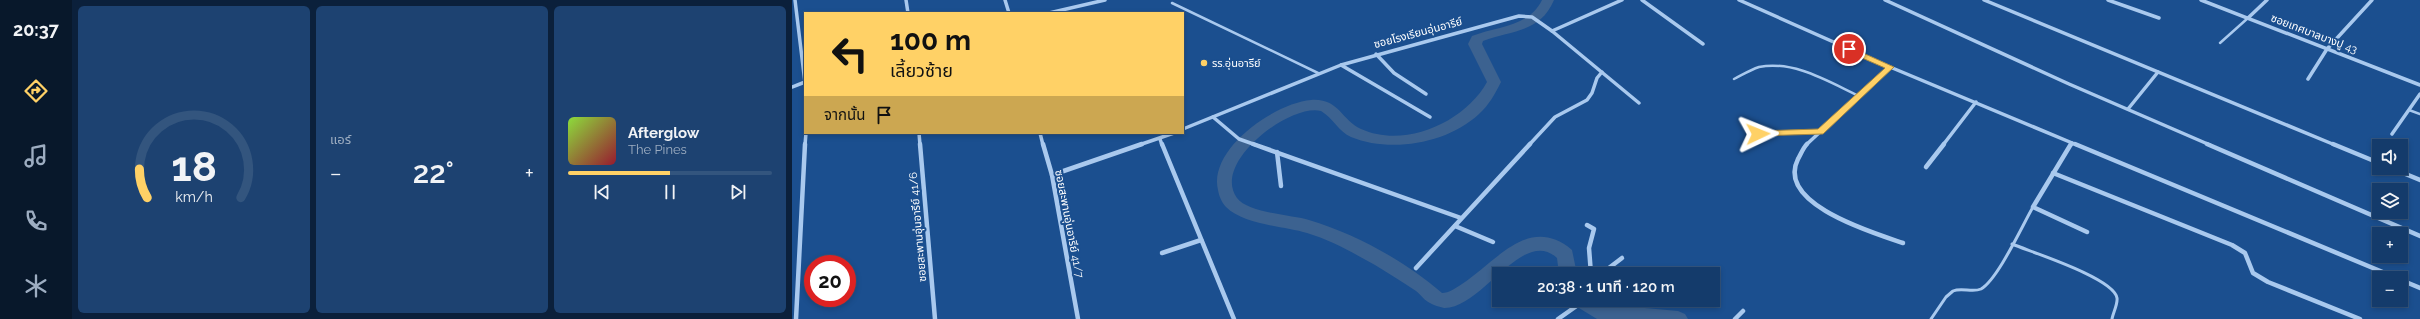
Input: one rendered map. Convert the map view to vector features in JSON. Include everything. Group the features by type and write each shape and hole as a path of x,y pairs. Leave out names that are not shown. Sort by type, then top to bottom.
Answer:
{"street":[{"path":"795,0 804,76"},
{"path":"906,0 908,12"},
{"path":"1005,0 1009,12"},
{"path":"1053,12 1105,0"},
{"path":"1552,30 1622,0"},
{"path":"1642,0 1703,44"},
{"path":"1739,0 1890,67 2380,271"},
{"path":"1885,0 2128,109 2420,236"},
{"path":"1984,0 2372,160"},
{"path":"2108,0 2159,18"},
{"name":"ซอยเทศบาลบางปู 43","path":"2201,0 2420,85"},
{"path":"2248,18 2267,0"},
{"path":"2308,79 2327,49 2372,0"},
{"name":"ซอยโรงเรียนอุ่นอารีย์","path":"1184,129 1341,64 1510,17 1532,17 1552,30 1639,103"},
{"path":"792,33 798,31"},
{"path":"1376,54 1394,73 1426,94"},
{"path":"1341,64 1430,117"},
{"path":"1890,67 1820,132 1795,158 1792,175 1798,188 1811,202 1832,216 1903,243"},
{"path":"1416,268 1555,117 1583,102 1591,95 1596,78 1602,72"},
{"path":"2128,109 2158,72"},
{"path":"792,87 804,83"},
{"path":"2392,134 2420,94"},
{"path":"1926,167 1976,102"},
{"path":"1212,117 1239,139 1251,144 1461,218"},
{"path":"796,319 806,134"},
{"name":"ซอยสะพานอุ่นอารีย์ 41/6","path":"919,134 935,319"},
{"name":"ซอยสะพานอุ่นอารีย์ 41/7","path":"1040,134 1052,176 1078,319"},
{"path":"1052,176 1172,134"},
{"path":"1160,139 1234,319"},
{"path":"2072,143 2033,207 2087,232"},
{"path":"1277,152 1281,186"},
{"path":"2053,173 2232,245 2245,253 2253,273 2268,282 2360,319"},
{"path":"2408,175 2420,180"},
{"path":"1587,225 1594,228 1594,233 1588,242 1587,249 1590,267"},
{"path":"1455,226 1493,242"},
{"path":"1162,254 1201,240"},
{"path":"1610,267 1622,258"},
{"path":"2408,283 2420,288"},
{"path":"1558,319 1574,307"},
{"path":"1735,319 1743,311"}],"lane":[{"path":"1172,3 1318,73"},
{"path":"2220,42 2248,18"},
{"path":"1734,79 1762,67 1776,66 1806,74 1859,96"},
{"path":"2410,110 2420,114"},
{"path":"1758,134 1820,132"},
{"path":"1932,319 1950,293 1956,289 1973,291 1983,288 2012,244 2033,207"},
{"path":"2012,244 2099,279 2112,288 2117,298 2112,319"}],"waterway":[{"path":"1492,270 1472,287 1459,295 1447,300 1436,298 1424,287 1400,272 1369,253 1340,239 1320,230 1269,218 1239,208 1229,199 1226,189 1225,174 1228,164 1234,155 1252,135 1276,118 1300,107 1320,105 1327,107 1350,129 1356,133 1373,138 1393,140 1414,138 1455,124 1472,112 1485,98 1494,82 1475,44 1477,39 1528,23 1543,10 1548,0"},
{"path":"1495,267 1526,246 1540,242 1552,244 1566,255 1567,267"},
{"path":"1591,307 1597,311 1678,319"}],"place":[{"name":"รร.อุ่นอารีย์","path":"1204,63"}],"route":[{"path":"1758,134 1820,132 1890,67 1849,49"}]}
